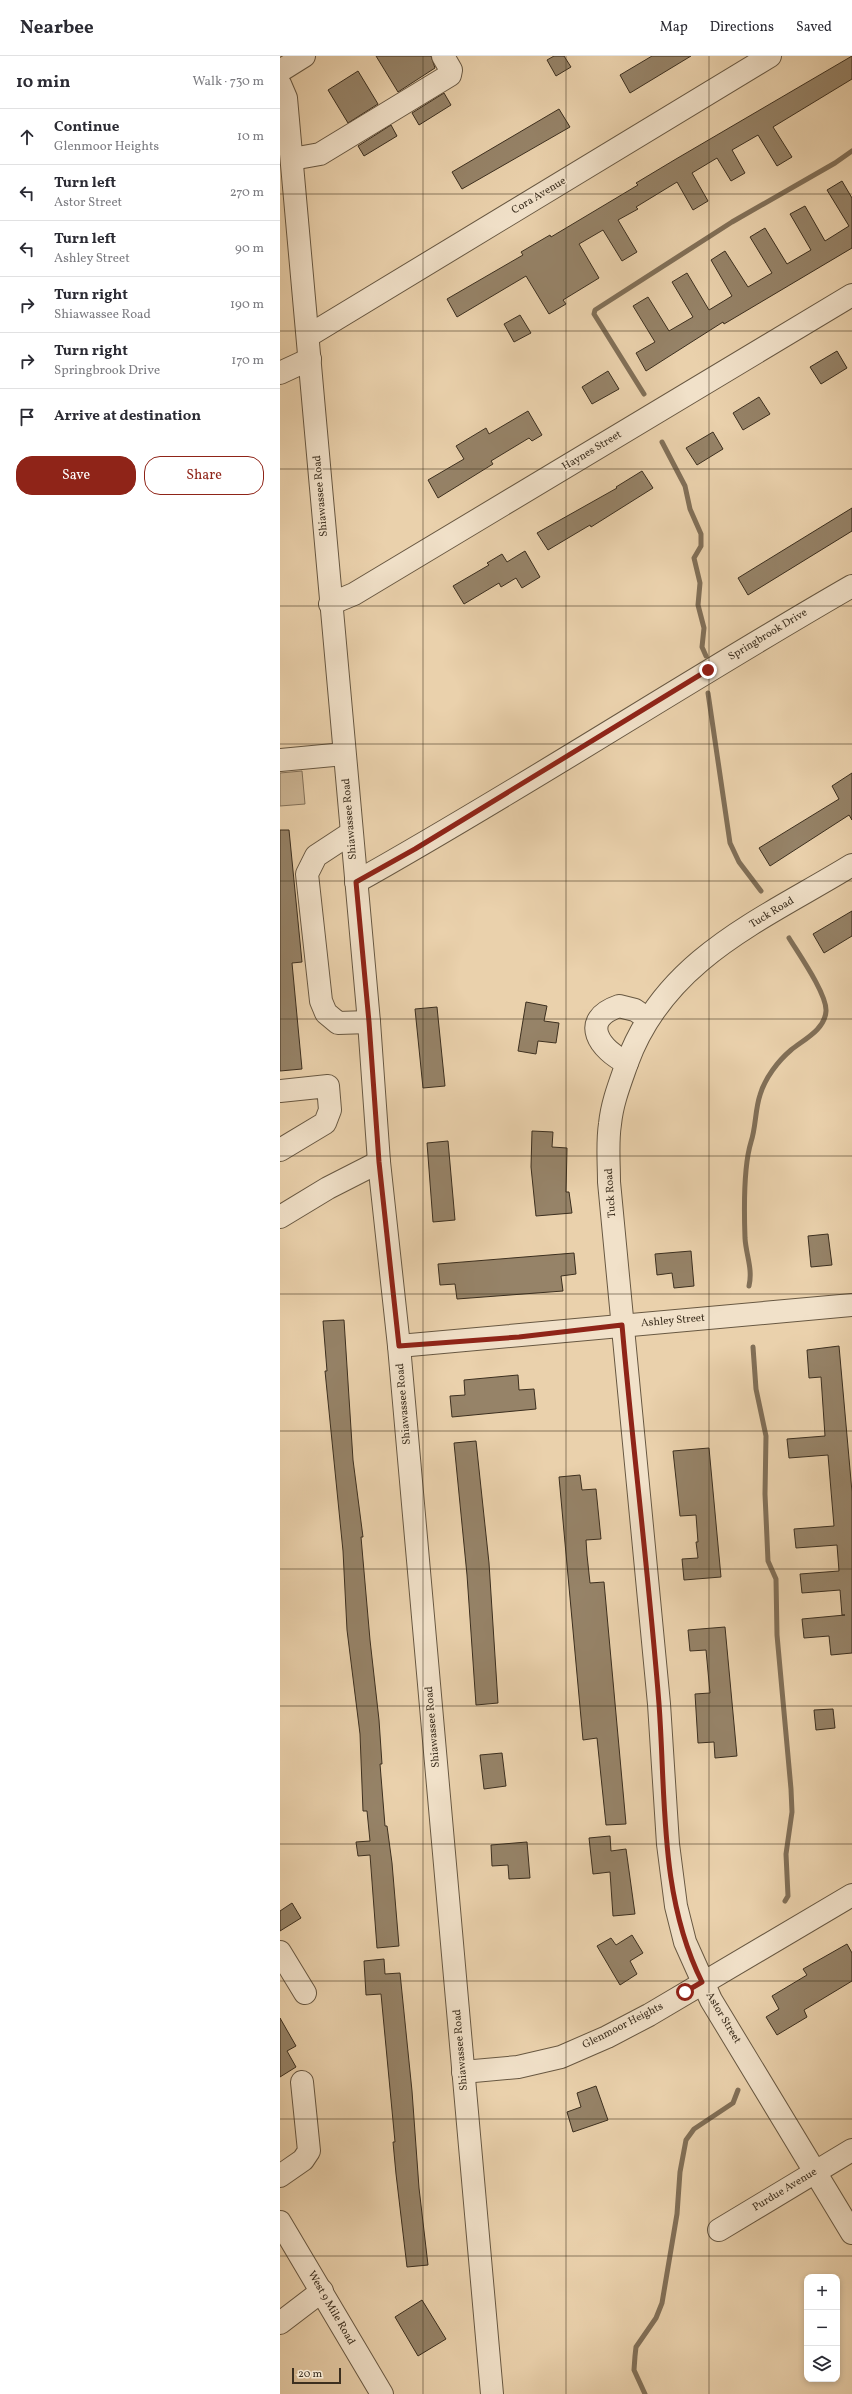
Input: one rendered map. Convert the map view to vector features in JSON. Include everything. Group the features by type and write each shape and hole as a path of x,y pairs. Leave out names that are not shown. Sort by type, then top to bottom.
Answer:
{"street":[{"path":"280,70 304,56"},
{"path":"287,146 320,154 450,75 451,70 443,56"},
{"name":"Cora Avenue","path":"308,336 770,56"},
{"name":"Shiawassee Road","path":"280,84 286,98 287,146 308,336 330,604 369,1022 379,1162 399,1346 491,2393"},
{"name":"Haynes Street","path":"330,604 354,594 852,295"},
{"path":"280,373 310,359"},
{"name":"Springbrook Drive","path":"356,882 415,849 708,670 852,586"},
{"path":"280,760 344,754"},
{"path":"351,833 316,856 307,874 321,1001 326,1013 338,1023 369,1022"},
{"name":"Tuck Road","path":"622,1325 609,1182 608,1151 617,1088 633,1046 648,1019 673,985 718,947 852,865"},
{"path":"627,1063 615,1057 601,1044 596,1034 598,1022 602,1015 619,1006 635,1010 648,1019"},
{"path":"280,1091 328,1086 330,1110 325,1122 280,1150"},
{"path":"280,1217 328,1188 379,1162"},
{"name":"Ashley Street","path":"399,1346 519,1337 622,1325 852,1305"},
{"name":"Astor Street","path":"622,1325 657,1680 672,1884 685,1942 711,2000 852,2233"},
{"name":"Glenmoor Heights","path":"463,2072 518,2067 561,2057 607,2037 852,1895"},
{"path":"280,1952 305,1993"},
{"path":"280,2176 303,2160 309,2151 302,2082"},
{"name":"Purdue Avenue","path":"719,2230 852,2150"},
{"name":"West 9 Mile Road","path":"280,2222 382,2394"},
{"path":"280,2323 322,2291"}],"shaded area":[{"path":"302,771 305,804 280,806 280,773"}],"building":[{"path":"376,56 431,56 435,68 398,92"},
{"path":"554,56 564,56 571,67 556,76 547,60"},
{"path":"652,56 691,56 630,93 620,75"},
{"path":"852,56 852,79 773,127 792,157 777,166 758,135 732,150 745,173 731,181 717,158 692,173 708,201 693,210 677,182 636,207 638,209 618,220 637,252 622,261 603,230 579,244 599,278 563,300 566,304 549,314 526,276 457,317 447,299 523,255 521,252 550,235 551,237 638,185 636,183 676,159"},
{"path":"358,71 378,104 348,123 328,90"},
{"path":"444,93 451,105 419,125 412,113"},
{"path":"559,109 570,127 462,189 452,172"},
{"path":"391,125 397,136 364,156 358,146"},
{"path":"842,181 852,198 852,248 724,324 723,322 646,371 636,353 655,342 633,306 648,297 669,331 693,317 672,282 687,273 709,310 732,296 711,260 725,251 748,287 772,273 750,237 765,228 787,264 811,250 790,214 805,206 825,241 849,226 827,190"},
{"path":"520,315 531,333 514,342 504,324"},
{"path":"837,351 847,368 821,384 810,367"},
{"path":"608,371 619,389 592,404 582,387"},
{"path":"759,397 770,414 743,430 733,413"},
{"path":"528,411 542,435 532,441 529,438 491,461 493,464 438,498 428,480 464,459 456,446 486,428 489,434"},
{"path":"713,432 723,449 697,465 686,448"},
{"path":"642,471 653,488 591,527 590,525 548,550 537,533 617,488 616,487"},
{"path":"852,508 852,531 748,595 738,578"},
{"path":"525,551 540,577 522,588 516,578 501,587 499,583 464,604 453,586 489,565 487,563 502,554 507,562"},
{"path":"852,773 852,820 849,815 770,866 759,848 839,799 832,786"},
{"path":"280,830 289,830 302,962 292,963 302,1069 280,1071"},
{"path":"852,911 852,936 824,953 813,934"},
{"path":"526,1002 547,1006 544,1021 559,1023 556,1043 538,1041 536,1054 518,1051"},
{"path":"437,1007 445,1086 423,1088 415,1009"},
{"path":"532,1131 553,1132 552,1147 567,1148 566,1192 569,1192 572,1213 536,1216 531,1167"},
{"path":"448,1141 455,1220 433,1222 427,1143"},
{"path":"828,1234 832,1265 811,1267 808,1236"},
{"path":"691,1251 694,1286 674,1288 672,1273 657,1275 655,1254"},
{"path":"574,1253 576,1274 561,1276 563,1291 457,1299 455,1284 440,1285 438,1264"},
{"path":"344,1320 353,1460 363,1537 361,1537 379,1720 382,1764 380,1764 385,1826 387,1826 392,1863 399,1946 377,1948 370,1855 358,1856 356,1842 370,1841 367,1811 363,1811 360,1734 347,1630 343,1551 325,1371 327,1371 323,1321"},
{"path":"839,1346 852,1492 852,1653 831,1655 829,1636 804,1638 802,1619 845,1615 842,1615 840,1590 802,1593 800,1574 839,1571 837,1545 796,1548 794,1529 834,1526 828,1455 789,1458 787,1439 825,1436 821,1377 809,1378 807,1350"},
{"path":"518,1375 519,1390 534,1389 536,1409 452,1417 450,1396 465,1395 464,1380"},
{"path":"476,1441 489,1563 498,1703 476,1705 467,1575 454,1443"},
{"path":"709,1448 721,1577 684,1580 682,1559 698,1558 696,1542 698,1542 696,1515 680,1516 673,1451"},
{"path":"580,1475 582,1490 596,1489 601,1539 586,1540 587,1555 590,1583 604,1582 626,1824 606,1825 597,1738 583,1740 559,1477"},
{"path":"725,1627 737,1756 715,1758 714,1742 698,1743 695,1694 710,1693 706,1650 690,1651 688,1630"},
{"path":"833,1709 835,1728 816,1730 814,1710"},
{"path":"502,1753 506,1786 484,1789 480,1755"},
{"path":"610,1836 611,1851 626,1849 635,1914 613,1916 610,1872 593,1874 589,1838"},
{"path":"527,1842 530,1878 509,1879 508,1865 492,1866 491,1845"},
{"path":"292,1903 301,1918 280,1931 280,1911"},
{"path":"632,1935 643,1953 630,1961 637,1974 620,1985 597,1946 611,1938 616,1945"},
{"path":"847,1944 852,1953 852,1981 804,2010 807,2017 777,2035 766,2017 779,2009 772,1996 807,1975 803,1969"},
{"path":"384,1959 385,1974 400,1973 412,2091 419,2188 428,2265 407,2267 396,2174 393,2142 395,2142 381,1994 366,1995 364,1961"},
{"path":"280,2018 296,2046 287,2051 296,2067 280,2077"},
{"path":"596,2086 608,2120 573,2132 567,2112 581,2107 577,2093"},
{"path":"422,2300 446,2339 418,2356 395,2317"}],"waterway":[{"path":"644,394 594,314 595,310 732,222 835,163 852,151"},
{"path":"662,442 685,486 690,509 701,534 701,546 694,558 700,583 698,605 704,628 702,647 706,656"},
{"path":"708,693 730,843 739,862 761,891"},
{"path":"749,1286 750,1268 745,1238 744,1215 745,1189 748,1152 754,1130 758,1101 765,1082 772,1070 786,1054 818,1029 825,1018 826,1011 825,1004 817,984 789,938"},
{"path":"753,1347 756,1389 766,1436 765,1494 768,1561 776,1579 777,1635 791,1789 792,1812 786,1854 788,1896 785,1901"},
{"path":"645,2394 634,2370 636,2347 656,2318 662,2303 677,2214 680,2172 686,2140 694,2129 733,2103 738,2090"}],"route":[{"path":"685,1992 702,1982 685,1942 672,1884 659,1704 645,1554 628,1402 622,1325 519,1337 399,1346 379,1162 369,1022 356,882 415,849 708,670"}]}
